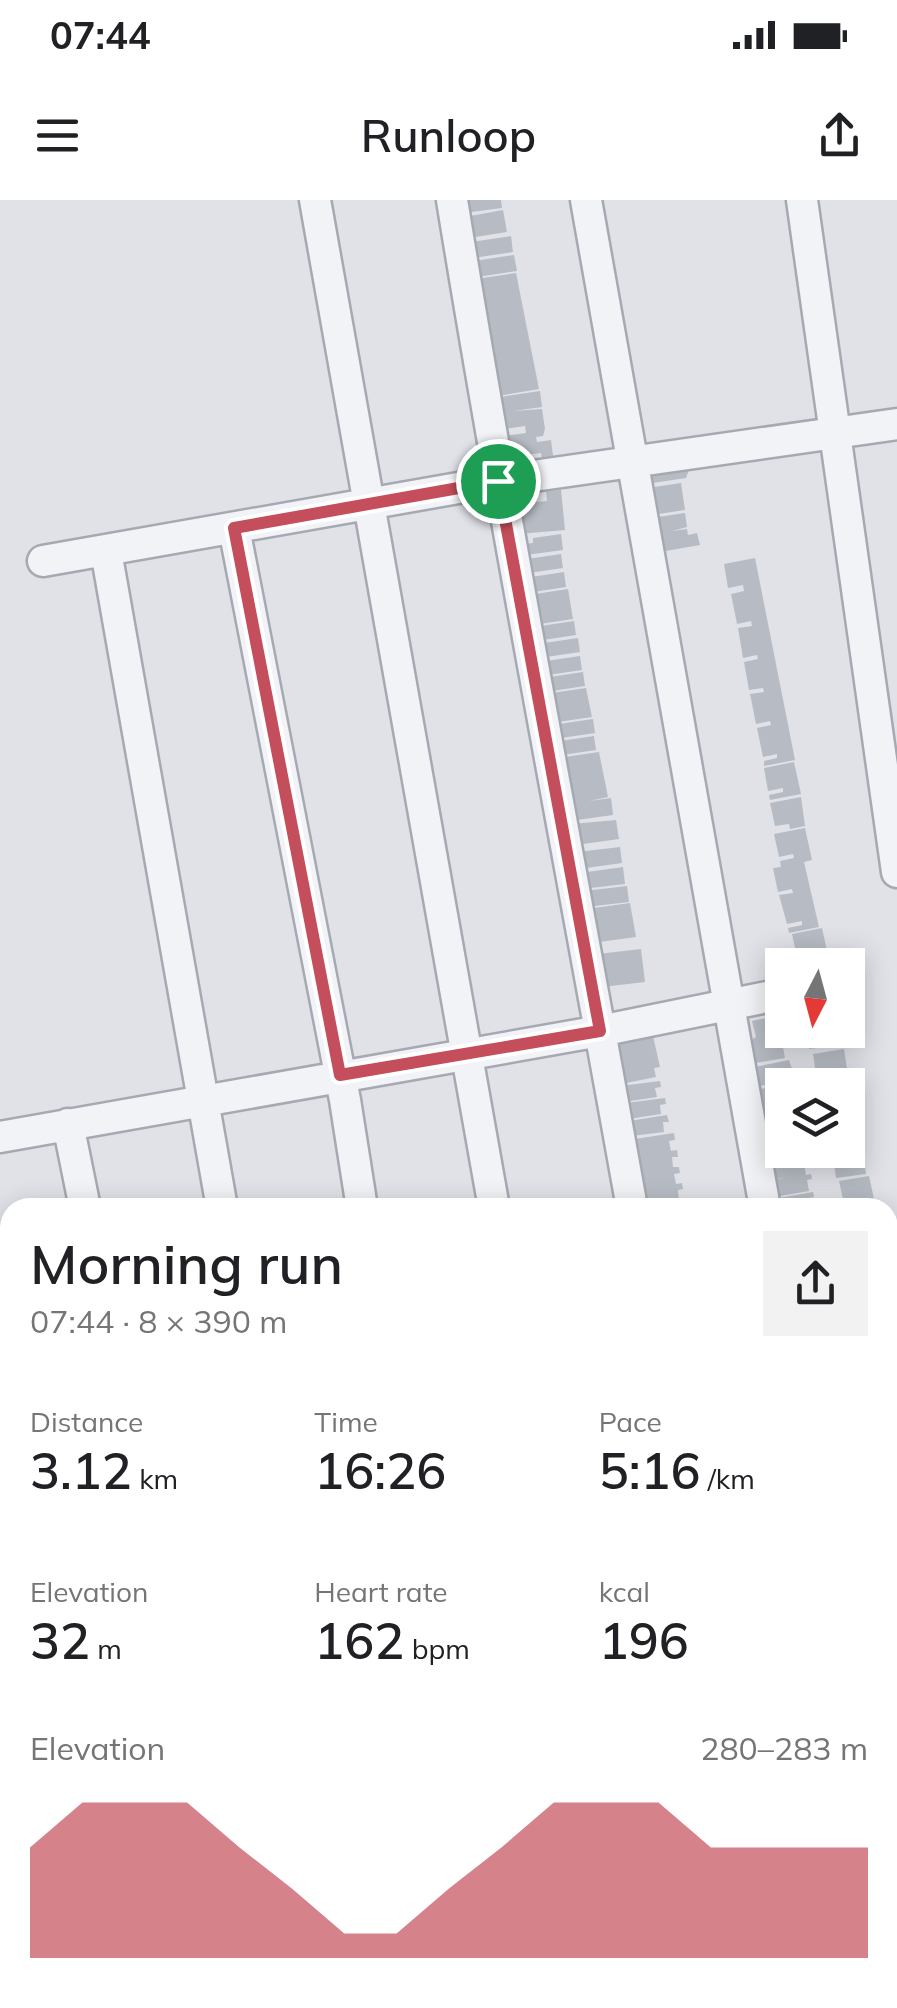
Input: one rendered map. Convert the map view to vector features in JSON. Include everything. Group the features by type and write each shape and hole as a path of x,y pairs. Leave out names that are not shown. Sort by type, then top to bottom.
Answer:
{"street":[{"path":"315,200 492,1198"},
{"path":"452,200 498,481 630,1198"},
{"path":"586,200 763,1198"},
{"path":"802,200 897,872"},
{"path":"42,561 498,481 897,424"},
{"path":"234,528 360,1198"},
{"path":"106,550 220,1198"},
{"path":"0,1137 600,1031 765,998"},
{"path":"68,1124 82,1198"}],"building":[{"path":"462,200 501,200 502,208 464,213"},
{"path":"503,210 507,232 469,238 465,217"},
{"path":"511,236 513,252 473,258 471,242"},
{"path":"514,255 517,271 477,277 474,261"},
{"path":"516,273 539,389 498,396 476,279"},
{"path":"540,391 542,407 513,411 542,409 545,429 543,436 536,437 537,442 551,440 554,464 543,466 541,453 508,457 505,436 526,433 525,426 504,429 500,397"},
{"path":"691,464 686,478 646,484 644,470"},
{"path":"681,483 685,510 652,515 647,488"},
{"path":"561,490 565,530 519,534 520,511 526,511 526,503 547,501 546,491"},
{"path":"685,513 687,527 672,531 687,529 688,535 697,533 700,545 654,553 651,518"},
{"path":"561,534 563,550 526,555 524,544 533,543 533,538"},
{"path":"561,554 563,568 529,573 527,559"},
{"path":"755,558 795,760 764,766 764,761 777,758 777,754 763,757 757,728 771,725 770,721 756,724 750,694 764,692 763,688 749,690 744,662 758,659 757,655 743,658 738,628 752,626 751,621 737,624 731,594 744,591 743,585 728,588 724,564"},
{"path":"564,572 566,587 533,592 531,577"},
{"path":"568,589 573,619 540,624 535,594"},
{"path":"574,621 576,635 543,640 541,626"},
{"path":"578,638 580,652 546,657 544,643"},
{"path":"580,656 582,670 548,675 546,661"},
{"path":"583,672 585,686 552,691 550,677"},
{"path":"586,688 592,717 558,722 552,693"},
{"path":"593,719 595,733 561,738 559,724"},
{"path":"594,736 596,750 562,755 560,741"},
{"path":"599,752 608,797 589,801 611,798 613,815 570,821 568,804 574,803 565,757"},
{"path":"794,762 801,794 770,800 769,795 783,792 783,788 768,791 764,768"},
{"path":"801,797 805,826 775,826 770,803"},
{"path":"616,820 619,839 576,845 572,824"},
{"path":"805,828 812,860 804,862 819,927 789,933 788,928 802,925 802,921 787,924 779,895 793,893 792,889 778,892 773,868 781,867 780,861 794,858 793,854 779,857 774,834"},
{"path":"620,847 622,863 579,869 577,852"},
{"path":"623,867 625,884 582,889 580,873"},
{"path":"627,886 629,902 586,907 584,891"},
{"path":"630,903 636,937 592,943 587,909"},
{"path":"822,928 826,948 795,948 792,934"},
{"path":"641,949 645,982 602,987 598,954"},
{"path":"765,1018 765,1048 783,1048 785,1058 750,1064 746,1043 756,1037 752,1021"},
{"path":"653,1036 660,1067 654,1068 656,1077 616,1085 614,1044"},
{"path":"844,1049 847,1068 815,1068 813,1054"},
{"path":"789,1060 792,1068 765,1068 765,1085 754,1087 750,1068"},
{"path":"660,1081 661,1087 655,1088 657,1097 617,1103 621,1086"},
{"path":"765,1088 765,1105 758,1106 754,1090"},
{"path":"665,1098 666,1104 660,1105 661,1114 622,1120 626,1103"},
{"path":"667,1115 669,1122 663,1122 664,1132 624,1137 629,1121"},
{"path":"674,1133 675,1140 669,1141 671,1151 677,1150 678,1157 672,1157 673,1167 679,1167 680,1173 674,1174 676,1184 682,1183 683,1189 678,1190 679,1198 639,1198 635,1139"},
{"path":"865,1166 866,1174 836,1178 835,1168"},
{"path":"769,1168 805,1168 812,1179 807,1180 809,1191 774,1197 770,1181 784,1178 771,1180"},
{"path":"869,1176 874,1198 843,1198 839,1181"},
{"path":"813,1192 814,1197 809,1198 779,1198"}],"route":[{"path":"498,481 600,1031 340,1075 234,528 498,481"}]}
